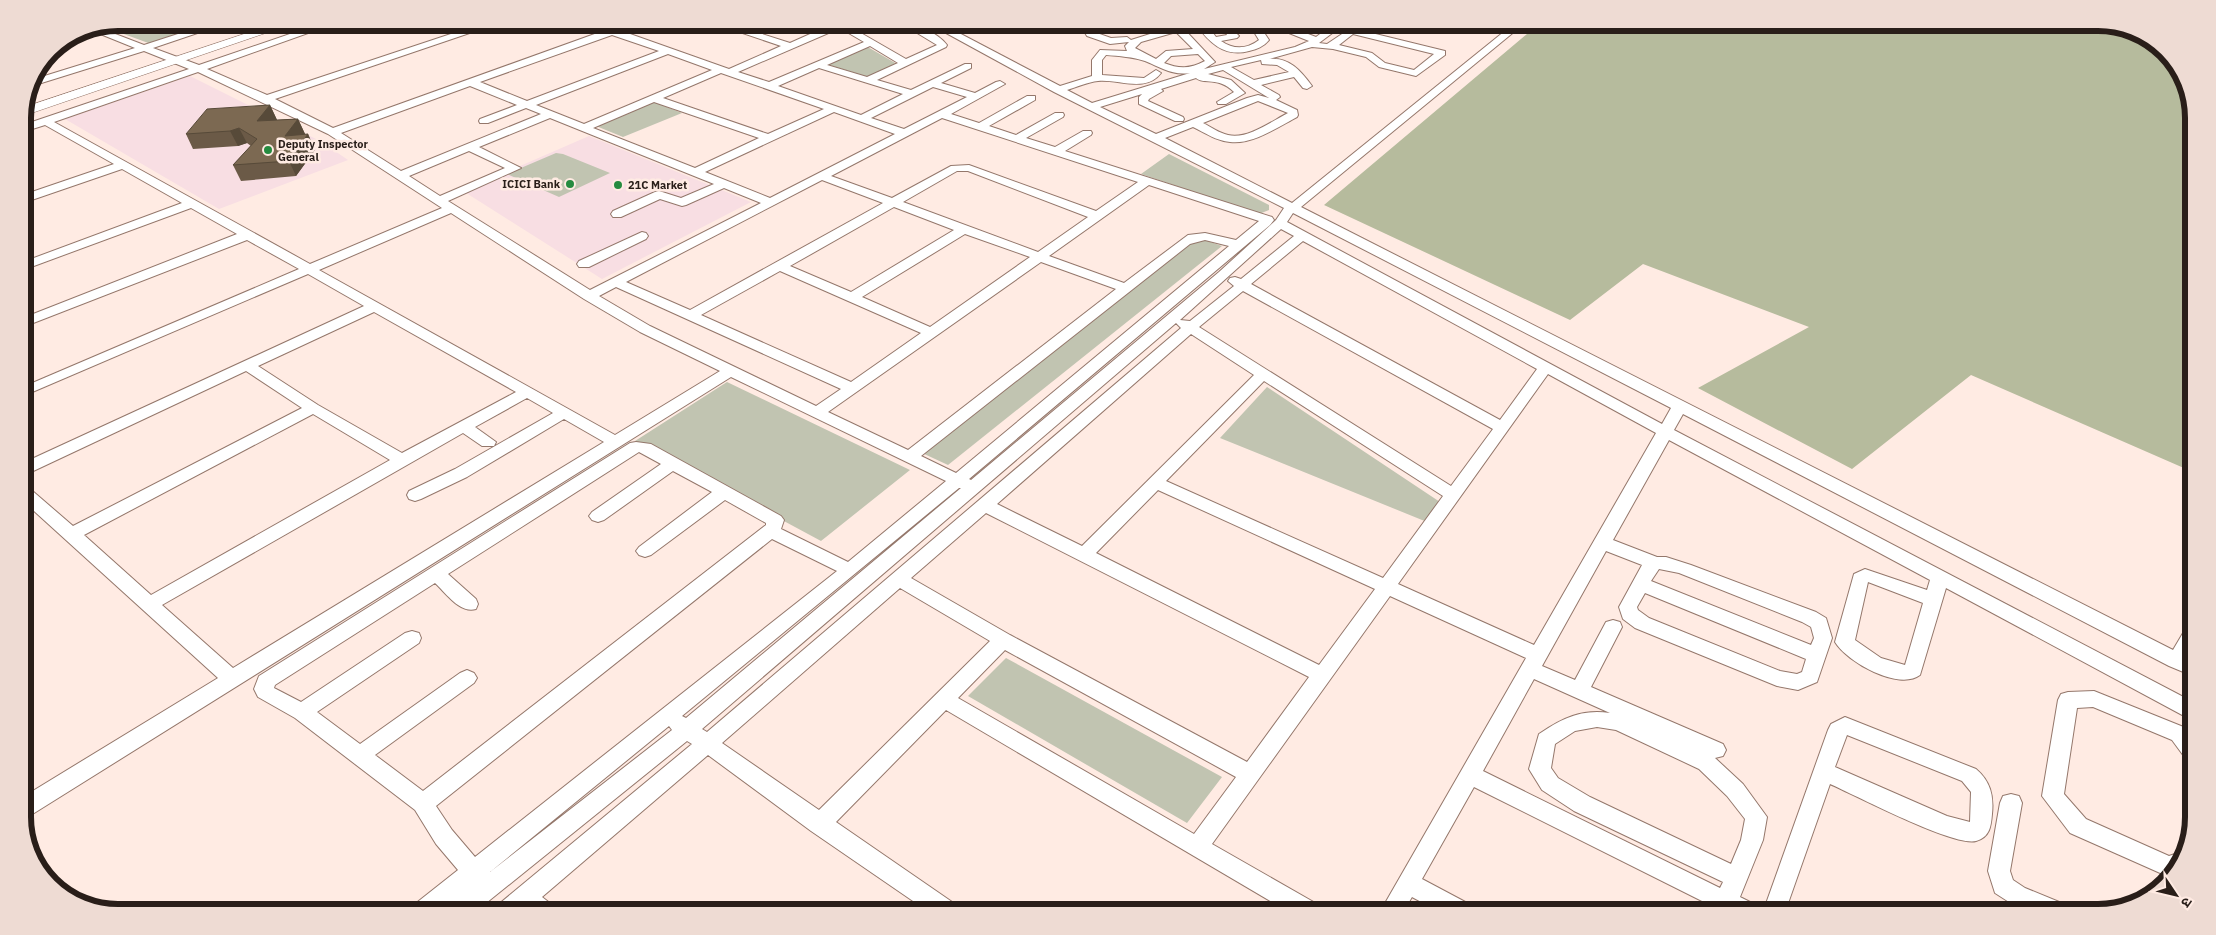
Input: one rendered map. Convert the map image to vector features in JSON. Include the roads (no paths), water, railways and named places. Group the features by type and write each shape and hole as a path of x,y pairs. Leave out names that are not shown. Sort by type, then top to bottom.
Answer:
{"main road":[{"path":"32,109 245,31"},
{"path":"33,100 263,31"}],"street":[{"path":"40,81 198,31"},
{"path":"31,126 309,31"},
{"path":"266,99 471,31"},
{"path":"740,31 790,46"},
{"path":"583,128 654,98 827,31"},
{"path":"855,31 906,63"},
{"path":"868,80 936,50 942,45 918,31"},
{"path":"947,31 1058,90 1156,138 1281,216 1680,406 2185,665"},
{"path":"1089,31 1090,34 1110,42 1127,40 1146,31"},
{"path":"1165,31 1138,40 1130,46 1130,49 1137,54 1183,72 1210,62 1200,51 1190,31"},
{"path":"1199,31 1224,49 1236,52 1261,44 1264,36 1260,31"},
{"path":"1292,31 1322,48 1333,46 1369,55 1382,65 1416,73 1442,53 1351,31 1333,46"},
{"path":"1301,35 1311,31"},
{"path":"1090,106 1314,42 1330,31"},
{"path":"437,904 482,879 686,730 964,483 1238,245 1281,216 1511,31"},
{"path":"332,132 613,32 904,133"},
{"path":"104,33 199,69 266,99 332,132 589,296 646,329 964,483"},
{"path":"1208,36 1227,67 1251,84 1280,99"},
{"path":"769,86 872,42"},
{"path":"484,121 668,51"},
{"path":"1158,63 1171,52 1186,53 1200,51"},
{"path":"1058,90 1097,78 1144,81 1155,76 1157,71 1153,65 1129,54 1103,52 1097,60 1097,78"},
{"path":"1227,67 1275,60 1283,62 1307,86"},
{"path":"818,65 912,94"},
{"path":"864,118 968,66"},
{"path":"1251,84 1296,74"},
{"path":"1144,132 1179,119 1234,98 1240,93 1237,88 1219,78 1210,76 1144,97 1143,102 1179,119"},
{"path":"472,83 770,202"},
{"path":"933,84 975,96"},
{"path":"589,296 1000,84"},
{"path":"654,98 769,138"},
{"path":"981,126 1031,98"},
{"path":"1156,138 1194,123 1258,98 1293,112 1293,115 1246,137 1236,139 1229,139 1194,123"},
{"path":"695,172 834,108"},
{"path":"400,175 550,114"},
{"path":"942,114 1147,180 1281,216 1301,237 2185,706"},
{"path":"1018,138 1059,115"},
{"path":"45,121 616,442"},
{"path":"1057,151 1087,133"},
{"path":"440,200 515,168 470,147"},
{"path":"31,196 124,165"},
{"path":"690,316 892,202 952,169 960,167 969,168 1097,216"},
{"path":"821,176 1124,288"},
{"path":"818,412 1147,180"},
{"path":"617,214 659,195 682,202 723,184"},
{"path":"31,263 191,204"},
{"path":"31,389 308,268 452,208"},
{"path":"464,904 482,879 669,715 850,570 964,483 1029,439 1224,275 1281,216"},
{"path":"852,297 964,229"},
{"path":"31,320 246,234"},
{"path":"584,264 642,236"},
{"path":"911,456 1124,288 1194,236 1207,236 1238,245"},
{"path":"517,904 707,744 1190,328 1301,237"},
{"path":"780,266 931,332"},
{"path":"1224,275 1503,428"},
{"path":"615,282 852,388"},
{"path":"31,465 373,307"},
{"path":"1174,317 1453,495"},
{"path":"246,365 313,408 402,460"},
{"path":"1197,847 1546,367"},
{"path":"31,803 730,371"},
{"path":"1084,555 1263,374"},
{"path":"1103,377 1122,387"},
{"path":"149,604 402,460 528,392"},
{"path":"1396,904 1680,406"},
{"path":"72,534 313,408"},
{"path":"415,495 461,473 564,413"},
{"path":"463,426 488,442"},
{"path":"1029,439 1051,448"},
{"path":"423,803 771,530 775,525 774,520 645,448 634,448 266,681 265,692 302,712 423,803 431,820 482,879"},
{"path":"598,516 673,463"},
{"path":"1156,483 1387,587 1534,662 1579,690 1716,750"},
{"path":"645,551 724,492"},
{"path":"31,499 232,679"},
{"path":"984,505 1322,675"},
{"path":"771,530 850,570"},
{"path":"1602,542 1655,563 1666,562 1685,568 1819,622 1823,638 1810,677 1798,682 1769,675 1642,623 1630,614 1628,606 1649,569 1655,563"},
{"path":"436,574 469,604"},
{"path":"1933,600 1891,582 1865,575 1860,579 1845,642 1856,654 1895,671 1910,673 1913,670 1940,577"},
{"path":"898,579 1003,640 1250,774"},
{"path":"1640,584 1818,656"},
{"path":"1579,690 1613,627"},
{"path":"302,712 412,638"},
{"path":"819,824 1003,640"},
{"path":"2176,660 2185,646"},
{"path":"359,756 467,678"},
{"path":"943,699 1295,904"},
{"path":"2169,867 2078,826 2052,796 2068,700 2094,699 2179,734 2185,742"},
{"path":"669,715 686,730 935,904"},
{"path":"1726,902 1752,840 1756,817 1735,790 1706,763 1619,722 1597,719 1570,724 1546,740 1540,769 1550,784 1582,804 1736,877"},
{"path":"1777,904 1823,771 1838,730 1845,725 1968,775 1982,788 1983,801 1980,827 1974,832 1942,824 1823,771"},
{"path":"1470,775 1730,904"},
{"path":"2011,803 1999,871 2003,886 2017,895 2038,904"},
{"path":"1408,883 1446,904"},
{"path":"525,898 533,904"}],"place":[{"name":"Deputy Inspector General","path":"268,150"},
{"name":"ICICI Bank","path":"570,184"},
{"name":"21C Market","path":"618,185"}]}
